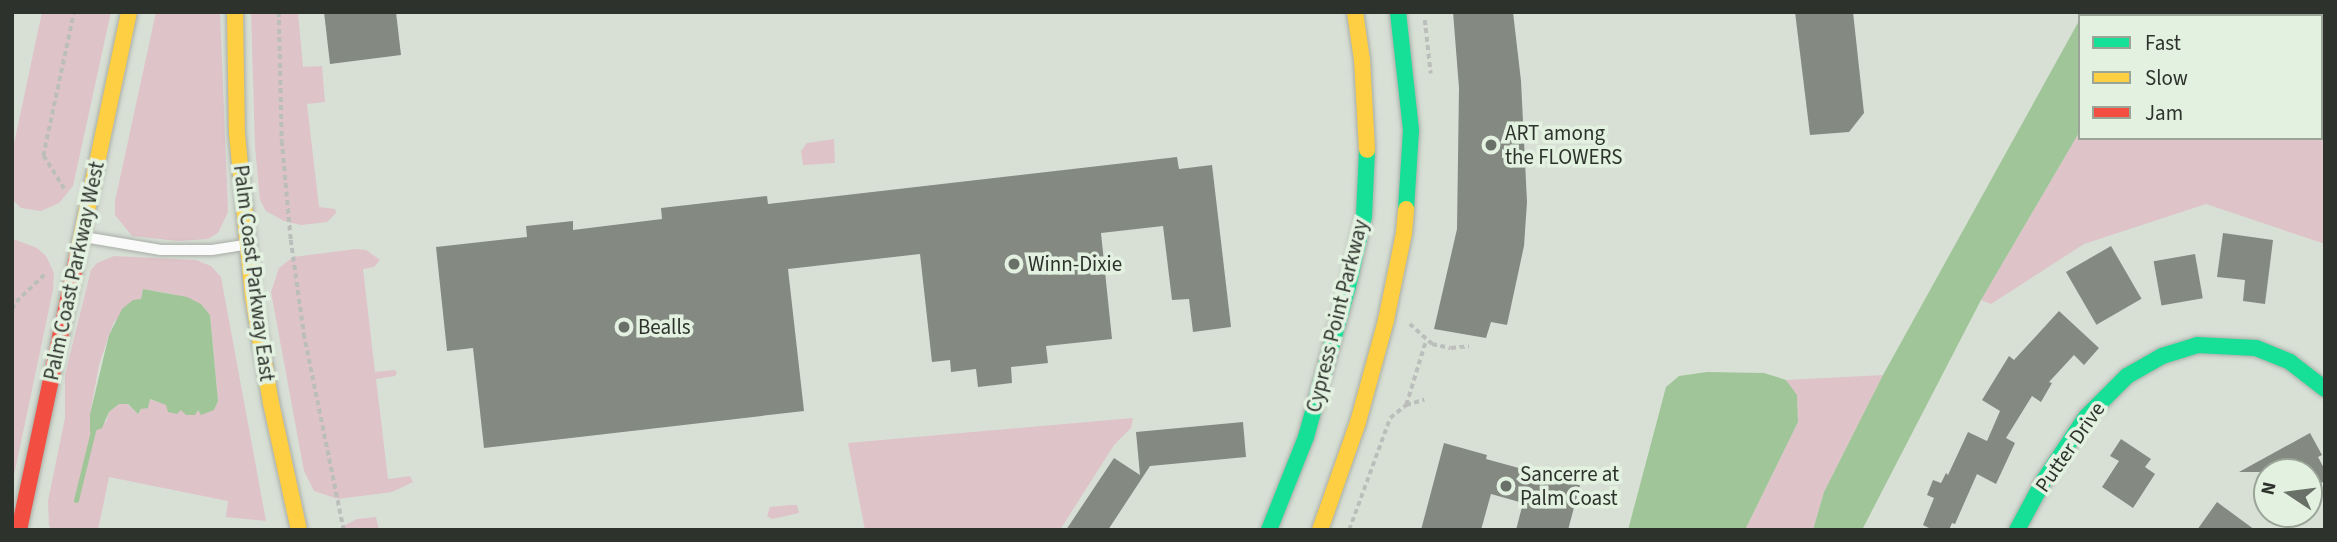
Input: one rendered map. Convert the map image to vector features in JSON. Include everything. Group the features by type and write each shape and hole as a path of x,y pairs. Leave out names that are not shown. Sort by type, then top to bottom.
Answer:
{"street":[{"name":"Palm Coast Parkway West","path":"19,530 129,12"},
{"name":"Palm Coast Parkway East","path":"235,12 237,134 247,245 259,339 299,530"},
{"name":"Cypress Point Parkway","path":"1269,530 1306,437 1348,287 1364,216 1368,171 1362,60 1355,12"},
{"path":"1320,530 1358,422 1386,320 1404,233 1411,130 1398,12"},
{"name":"Putter Drive","path":"2017,530 2044,480 2086,416 2127,376 2162,356 2197,345 2256,348 2290,362 2325,389"}],"lane":[{"path":"82,236 161,250 212,250 247,245"}],"path":[{"path":"65,198 64,186 44,162 43,156 74,12"},
{"path":"279,12 282,141 292,249 304,334 344,530"},
{"path":"12,309 49,270"},
{"path":"1406,405 1426,340"},
{"path":"1349,530 1390,418 1406,405 1424,400"}],"shaded area":[{"path":"42,12 111,12 73,186 59,203 41,211 21,208 12,199 12,153"},
{"path":"156,12 220,12 228,212 218,233 208,239 178,241 132,236 115,215 115,201"},
{"path":"251,12 298,12 303,67 322,66 325,102 307,104 319,207 335,209 336,213 327,222 301,225 284,221 266,211 260,200 255,147"},
{"path":"2325,12 2325,244 2206,204 2084,244 1991,304 1981,300 2078,134 2078,140 2323,140 2323,14 2149,14"},
{"path":"2078,23 2078,134 1981,300 1862,530 1813,530 1824,492 1883,375"},
{"path":"834,139 835,163 803,165 801,151 807,143"},
{"path":"12,241 37,248 46,256 54,273 53,290 12,485"},
{"path":"366,250 380,260 374,267 363,269 375,372 395,370 397,373 395,376 376,379 388,479 410,476 413,482 392,492 338,499 314,491 304,471 271,292 279,268 293,257"},
{"path":"114,256 196,260 211,266 221,277 266,521 226,517 228,501 109,477 98,530 52,530 49,526 48,501 65,418 65,375 91,270 97,263","holes":["143,289 172,294 201,304 210,315 218,401 214,410 181,410 149,399 138,414 127,404 119,404 109,412 106,422 88,429 92,427 90,414 99,365 114,322 141,299"]},
{"path":"143,289 187,297 201,304 210,315 218,401 214,410 201,415 198,410 195,415 186,415 181,410 177,414 168,412 166,405 150,399 148,408 141,409 138,414 128,404 119,404 109,412 102,428 90,433 90,414 109,335 122,309 133,300 141,299"},
{"path":"1707,372 1764,373 1786,380 1797,395 1798,422 1745,530 1628,530 1666,387 1679,376"},
{"path":"1883,375 1824,492 1813,530 1745,530 1798,422 1797,396 1786,380"},
{"path":"1133,418 1131,428 1114,445 1060,530 865,530 848,443"},
{"path":"797,505 799,513 772,519 767,516 770,507"},
{"path":"376,517 379,530 336,530 357,519"}],"building":[{"path":"324,12 396,12 401,55 330,64"},
{"name":"ART among the FLOWERS","path":"1453,12 1513,12 1521,81 1527,202 1524,246 1507,325 1491,322 1486,338 1434,329 1457,229 1459,88"},
{"path":"1795,12 1853,12 1864,113 1849,132 1810,135"},
{"path":"1177,157 1179,169 1212,165 1231,327 1193,332 1189,299 1172,300 1163,226 1101,233 1112,339 1046,346 1048,363 1011,367 1012,383 978,387 976,369 951,372 950,360 932,362 920,254 788,269 804,411 484,448 473,348 447,351 436,247 527,237 526,226 573,221 573,230 662,219 661,208 767,196 768,204"},
{"path":"2223,233 2273,240 2265,304 2243,301 2245,280 2217,277"},
{"path":"2111,246 2142,299 2096,325 2066,272"},
{"path":"2195,254 2203,298 2161,306 2154,261"},
{"path":"2059,311 2099,348 2084,365 2074,355 2049,382 2052,383 2041,402 2032,396 2006,438 2015,443 1996,484 1977,474 1955,524 1952,523 1949,530 1933,530 1923,525 1934,498 1927,495 1933,480 1941,483 1946,473 1948,475 1968,432 1987,441 2000,411 1982,400 2009,356 2014,360"},
{"path":"1243,422 1246,457 1150,466 1108,530 1066,530 1114,458 1140,475 1136,432"},
{"path":"2310,433 2322,455 2319,458 2264,458"},
{"path":"2121,439 2151,459 2145,467 2155,474 2133,508 2102,487 2119,461 2110,456"},
{"name":"Sancerre at Palm Coast","path":"1444,443 1487,455 1486,459 1580,485 1568,530 1516,530 1523,503 1491,494 1481,530 1421,530"},
{"path":"2253,464 2253,472 2239,472"},
{"path":"2217,502 2255,530 2197,530"}],"waterway":[{"path":"76,500 93,431"}],"traffic: fast":[{"path":"1398,12 1411,130 1406,209"},
{"path":"1269,530 1306,437 1348,287 1364,216 1367,150"},
{"path":"2017,530 2044,480 2086,417 2127,376 2162,356 2197,345 2256,348 2290,362 2325,389"}],"traffic: slow":[{"path":"77,257 129,12"},
{"path":"235,12 237,134 253,297 271,403 299,530"},
{"path":"1355,12 1362,60 1367,150"},
{"path":"1320,530 1358,422 1386,320 1404,233 1406,209"}],"traffic: jam":[{"path":"19,530 77,257"}],"place":[{"name":"ART among the FLOWERS","path":"1491,145"},
{"name":"Winn-Dixie","path":"1014,264"},
{"name":"Bealls","path":"624,327"},
{"name":"Sancerre at Palm Coast","path":"1506,486"}]}
